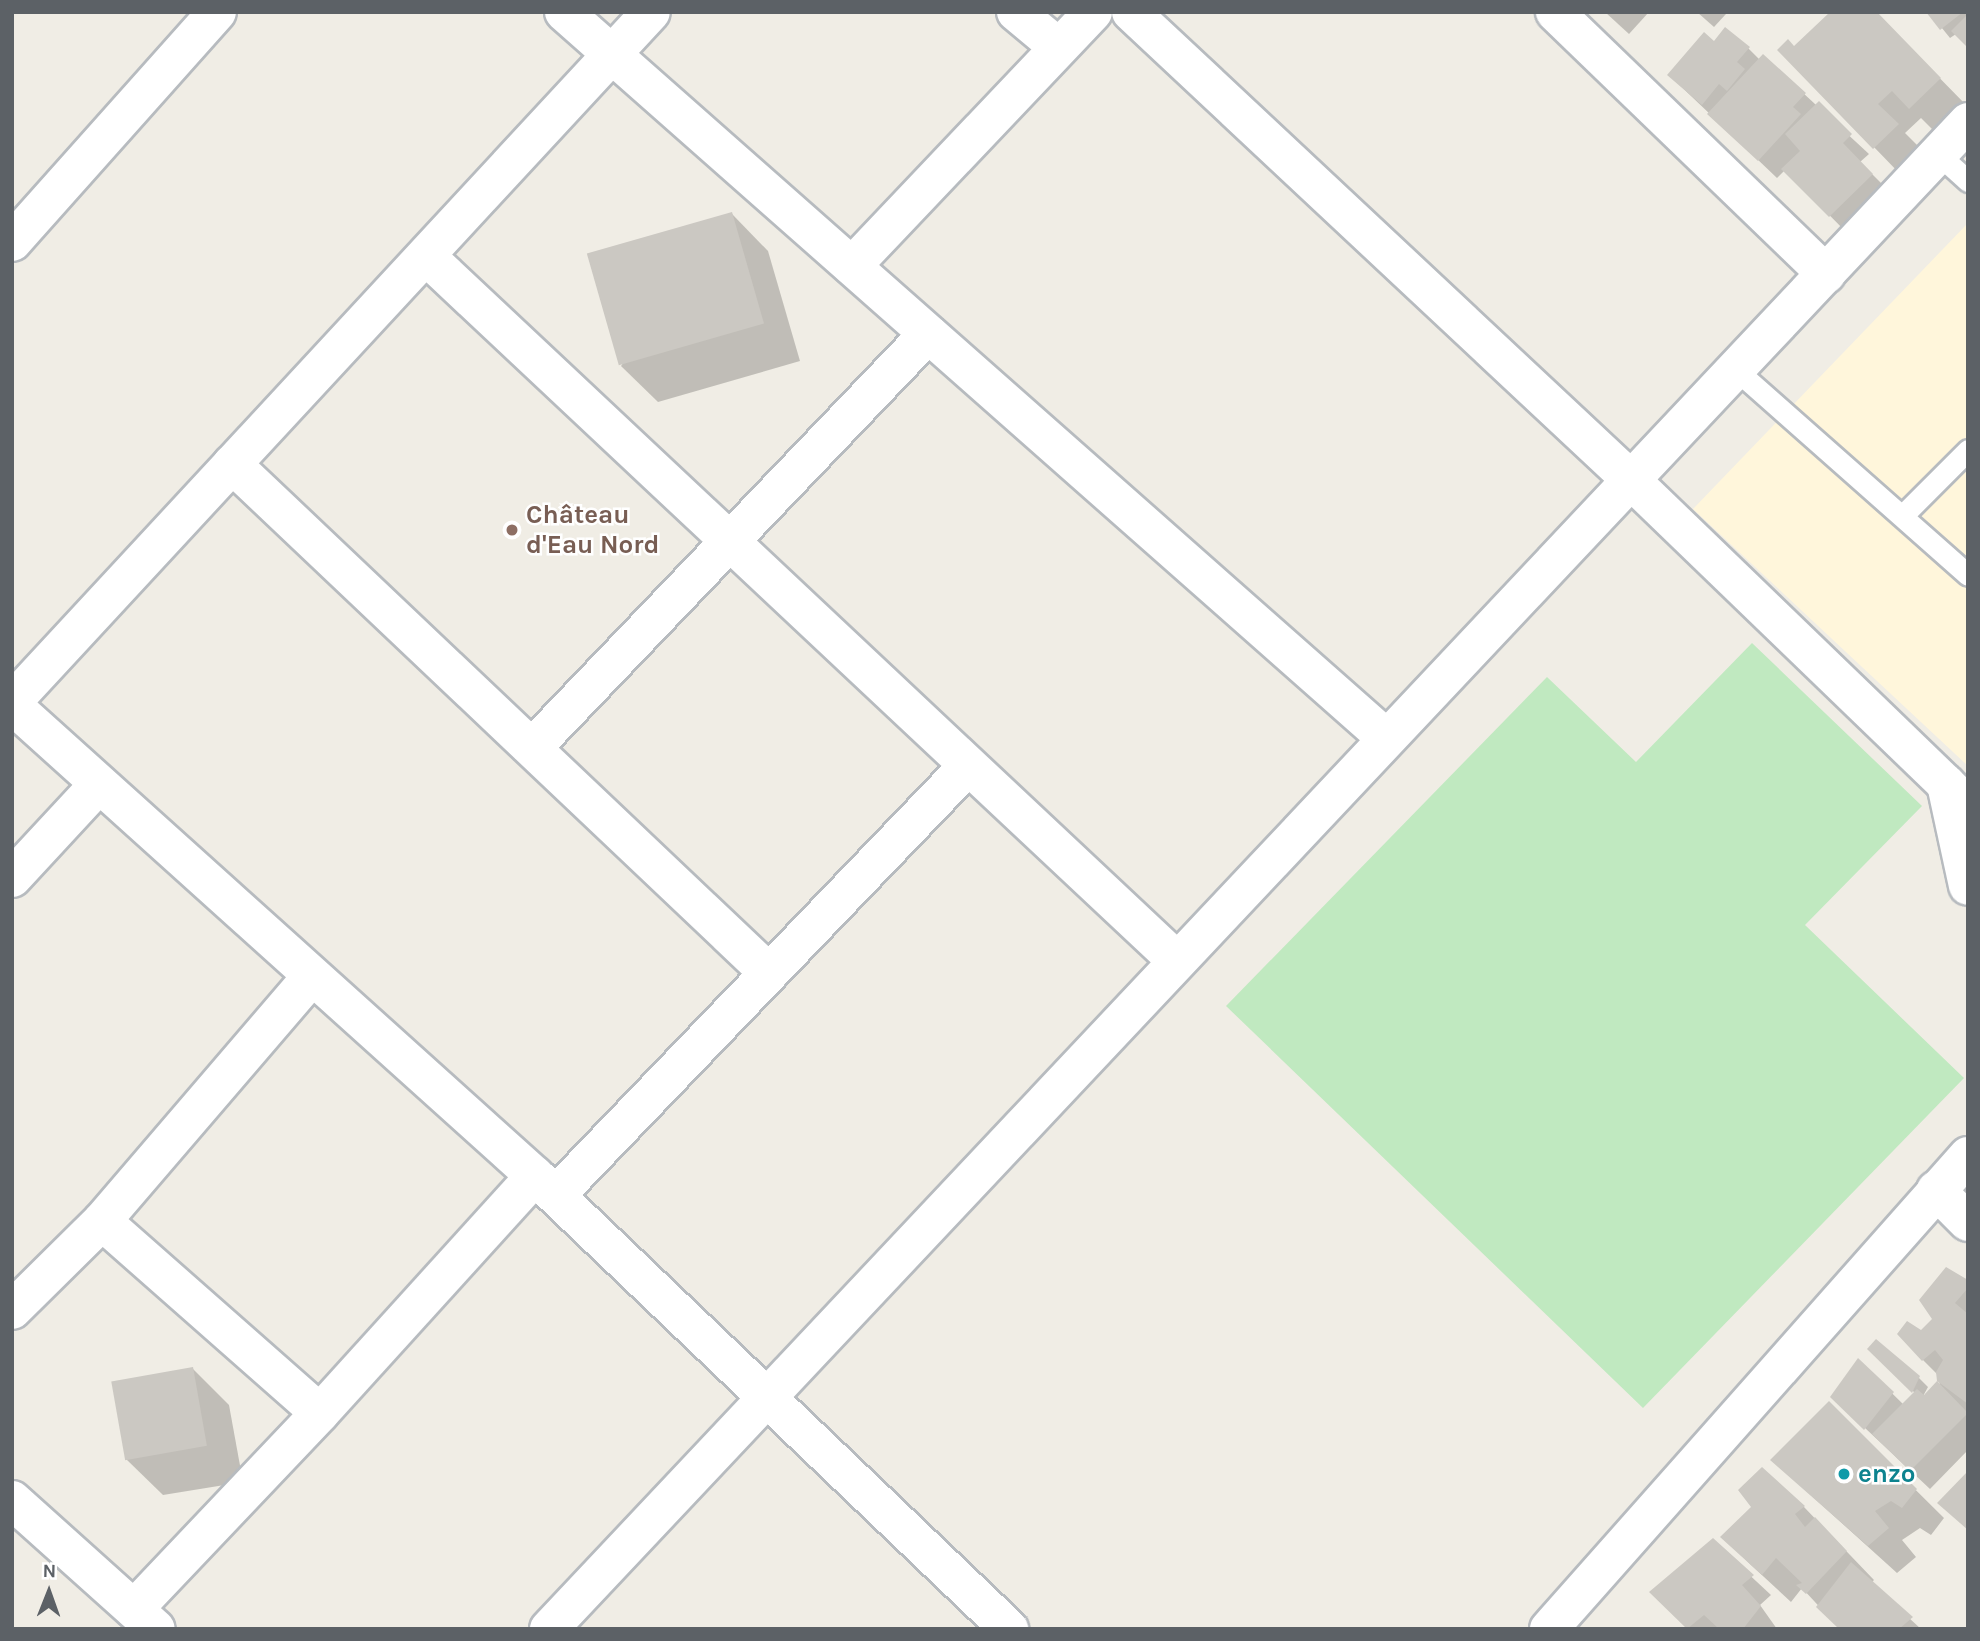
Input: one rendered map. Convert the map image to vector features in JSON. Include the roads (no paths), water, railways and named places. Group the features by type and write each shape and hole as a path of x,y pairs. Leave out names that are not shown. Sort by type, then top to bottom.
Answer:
{"street":[{"path":"12,243 217,12"},
{"path":"564,12 1386,738"},
{"path":"651,12 12,704 310,978 545,1185 1009,1629"},
{"path":"1016,12 1057,46"},
{"path":"852,266 1057,46 1093,12"},
{"path":"1131,12 1630,479 1957,794 1968,886"},
{"path":"1555,12 1826,274"},
{"path":"549,1629 1968,122"},
{"path":"426,256 1177,961"},
{"path":"532,748 928,334"},
{"path":"232,464 769,973"},
{"path":"12,1500 145,1619 320,1413 545,1185 769,973 968,766"},
{"path":"12,878 99,784"},
{"path":"12,1310 102,1221 310,978"},
{"path":"1957,1162 1968,1222"},
{"path":"1549,1629 1957,1162"},
{"path":"102,1221 320,1413"}],"lane":[{"path":"1937,153 1968,181"},
{"path":"1734,368 1968,575"},
{"path":"1903,515 1968,450"}],"place":[{"name":"Château d'Eau Nord","path":"512,530"},
{"name":"enzo","path":"1844,1474"}]}
